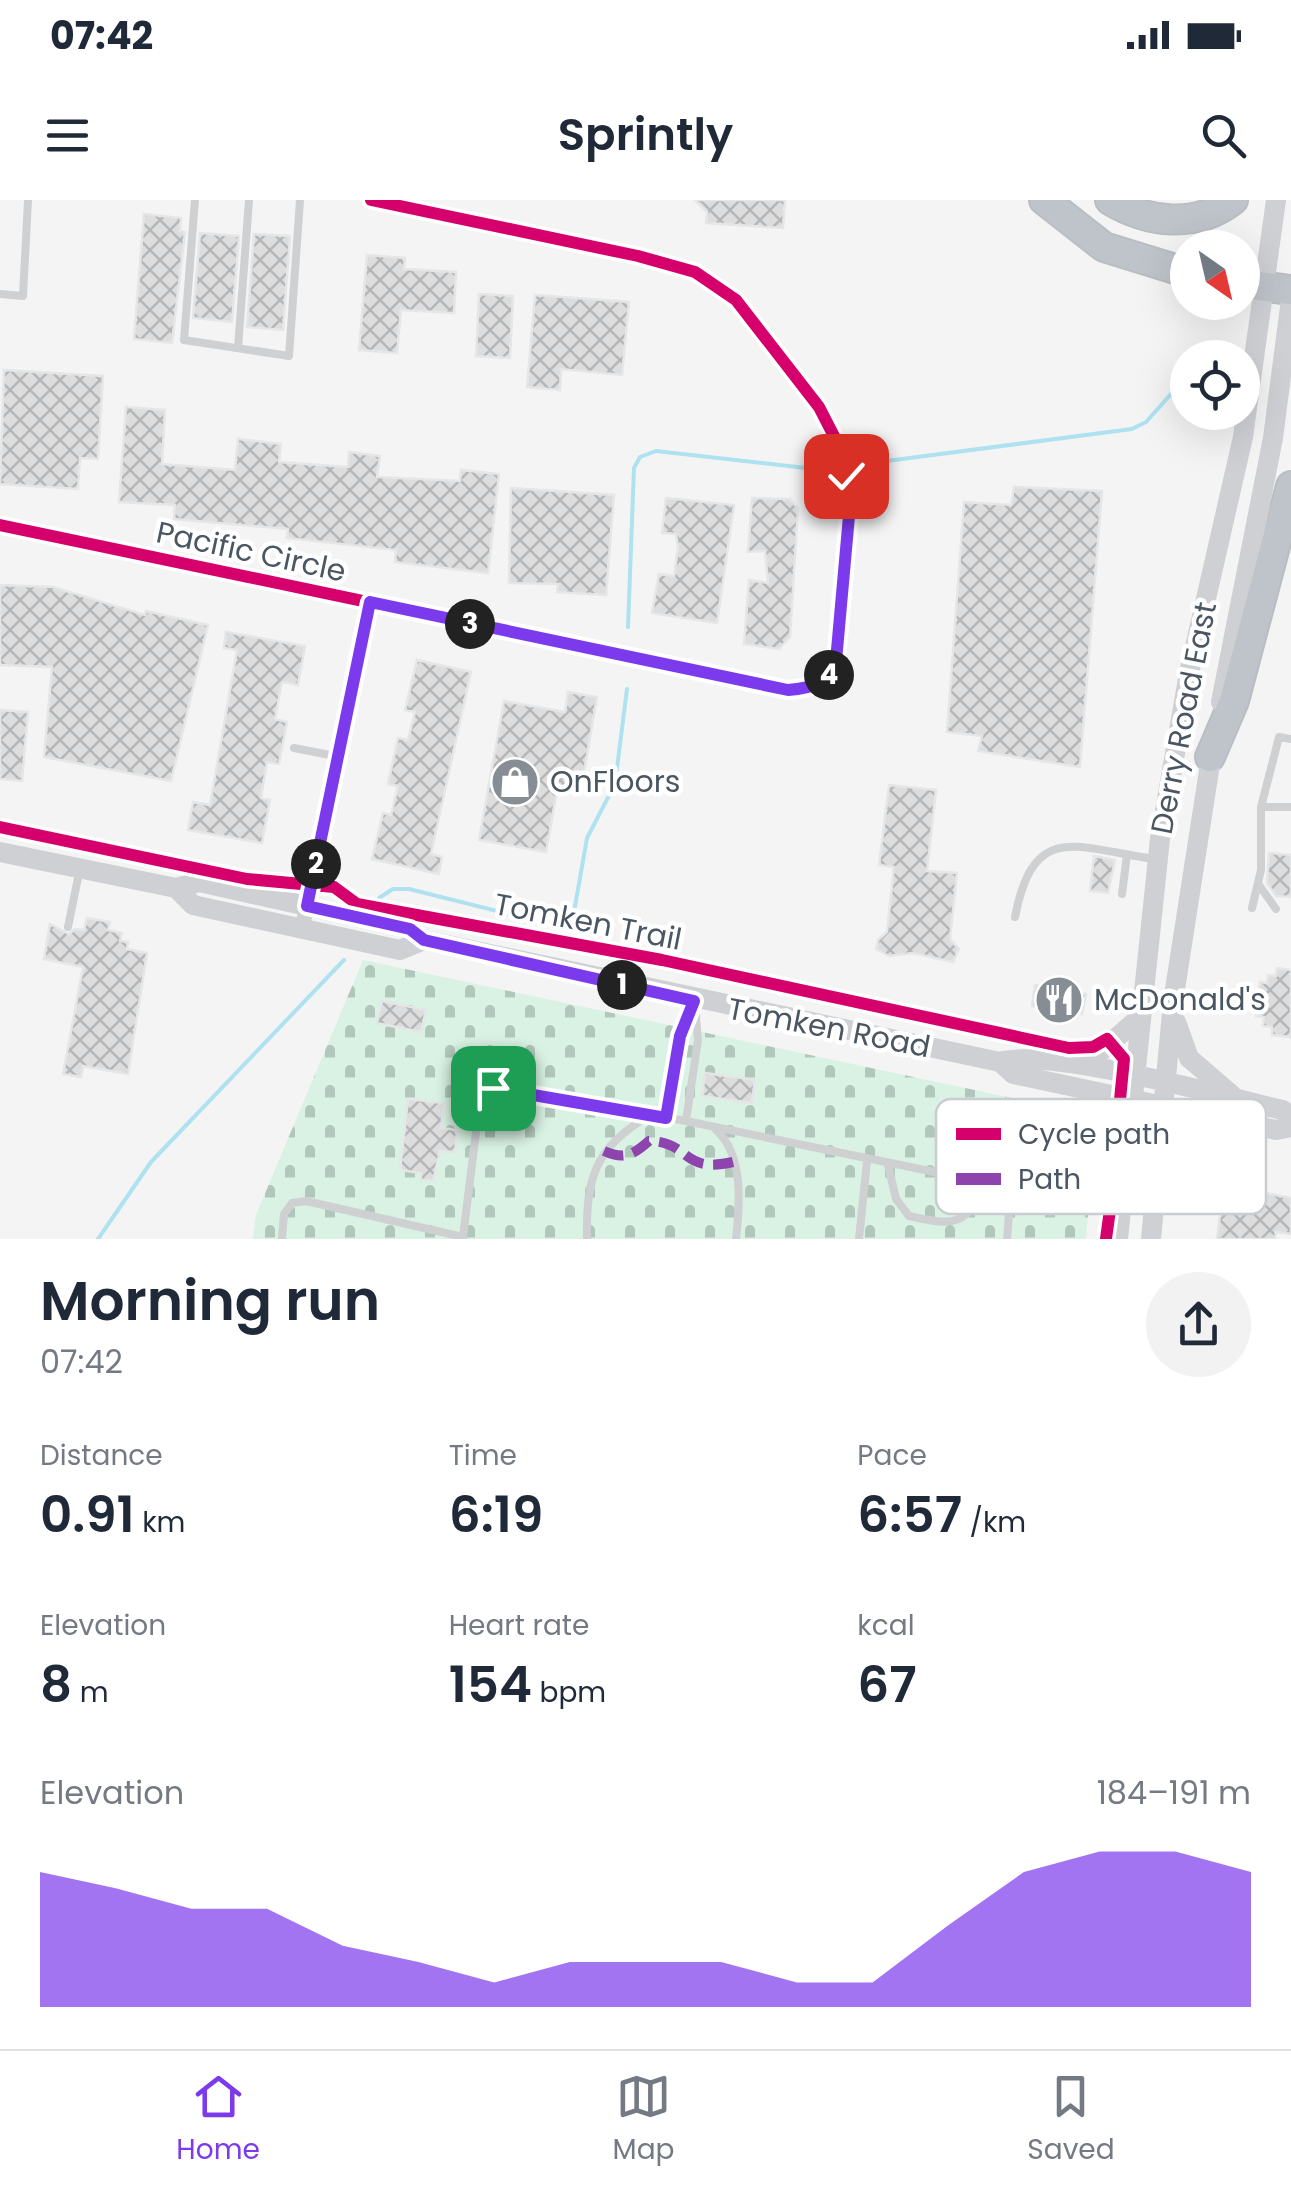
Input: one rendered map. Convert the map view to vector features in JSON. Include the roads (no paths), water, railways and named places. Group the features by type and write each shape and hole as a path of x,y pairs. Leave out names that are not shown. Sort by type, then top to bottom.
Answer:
{"highway":[{"path":"1044,200 1104,247 1170,267"},
{"path":"1110,200 1136,214 1173,220 1211,214 1232,200"},
{"path":"1210,757 1234,701 1291,486"}],"main road":[{"name":"Derry Road East","path":"1132,1099 1158,860 1189,673 1243,438 1276,200"},
{"name":"Derry Road East","path":"1164,1099 1172,1002 1194,853 1273,438 1291,299"},
{"name":"Tomken Road","path":"0,852 176,888 199,882 410,929 424,940 694,1001 1000,1062 1018,1056 1066,1064 1164,1094 1226,1099"},
{"name":"Tomken Road","path":"176,888 193,906 400,950 424,940"},
{"path":"1172,1002 1179,1036 1189,1058 1237,1099"},
{"path":"1066,1064 1100,1052 1139,1018"},
{"name":"Tomken Road","path":"1000,1062 1012,1074 1086,1092 1133,1087"},
{"path":"1086,1092 1091,1099"},
{"name":"Tomken Road","path":"1164,1094 1175,1099"},
{"name":"Tomken Road","path":"1266,1106 1283,1110 1291,1118"},
{"name":"Tomken Road","path":"1266,1128 1291,1127"},
{"name":"Derry Road East","path":"1118,1239 1120,1214"},
{"name":"Derry Road East","path":"1151,1239 1154,1214"}],"street":[{"name":"Pacific Circle","path":"0,525 788,690 812,688 828,677 836,661 849,516 836,442 818,408 736,300 695,272 371,200"},
{"path":"302,929 370,602"}],"lane":[{"path":"0,294 23,296 28,200"},
{"path":"195,200 184,340 288,356 300,200"},
{"path":"238,348 249,200"},
{"path":"1252,908 1259,885 1260,807 1278,737 1291,739"},
{"path":"294,748 335,756"},
{"path":"1260,807 1290,807 1291,796"},
{"path":"1015,917 1025,874 1047,852 1074,846 1158,860"},
{"path":"1122,894 1127,855"},
{"path":"68,927 80,868"},
{"path":"1259,885 1276,909"},
{"path":"666,1118 680,1036 694,1001"},
{"path":"686,1121 698,1040 694,1001"},
{"path":"282,1239 284,1214 292,1203 306,1201 463,1238 480,1100 485,1091 493,1088 712,1126 936,1173"},
{"path":"586,1239 590,1184 604,1151 620,1132 650,1115"},
{"path":"712,1126 732,1151 739,1210 736,1239"},
{"path":"859,1239 867,1160"},
{"path":"888,1164 896,1198 909,1216 940,1223 956,1222 968,1214"},
{"path":"1007,1239 1009,1214"}],"waterway":[{"path":"879,462 1132,429 1146,422 1170,395"},
{"path":"628,627 634,468 640,457 656,451 815,469"},
{"path":"379,898 393,889 409,889 533,920 553,921 574,912 587,838 615,784 627,689"},
{"path":"98,1239 151,1162 344,960"}],"place":[{"name":"OnFloors","path":"515,782"},
{"name":"McDonald's","path":"1059,1000"}]}
